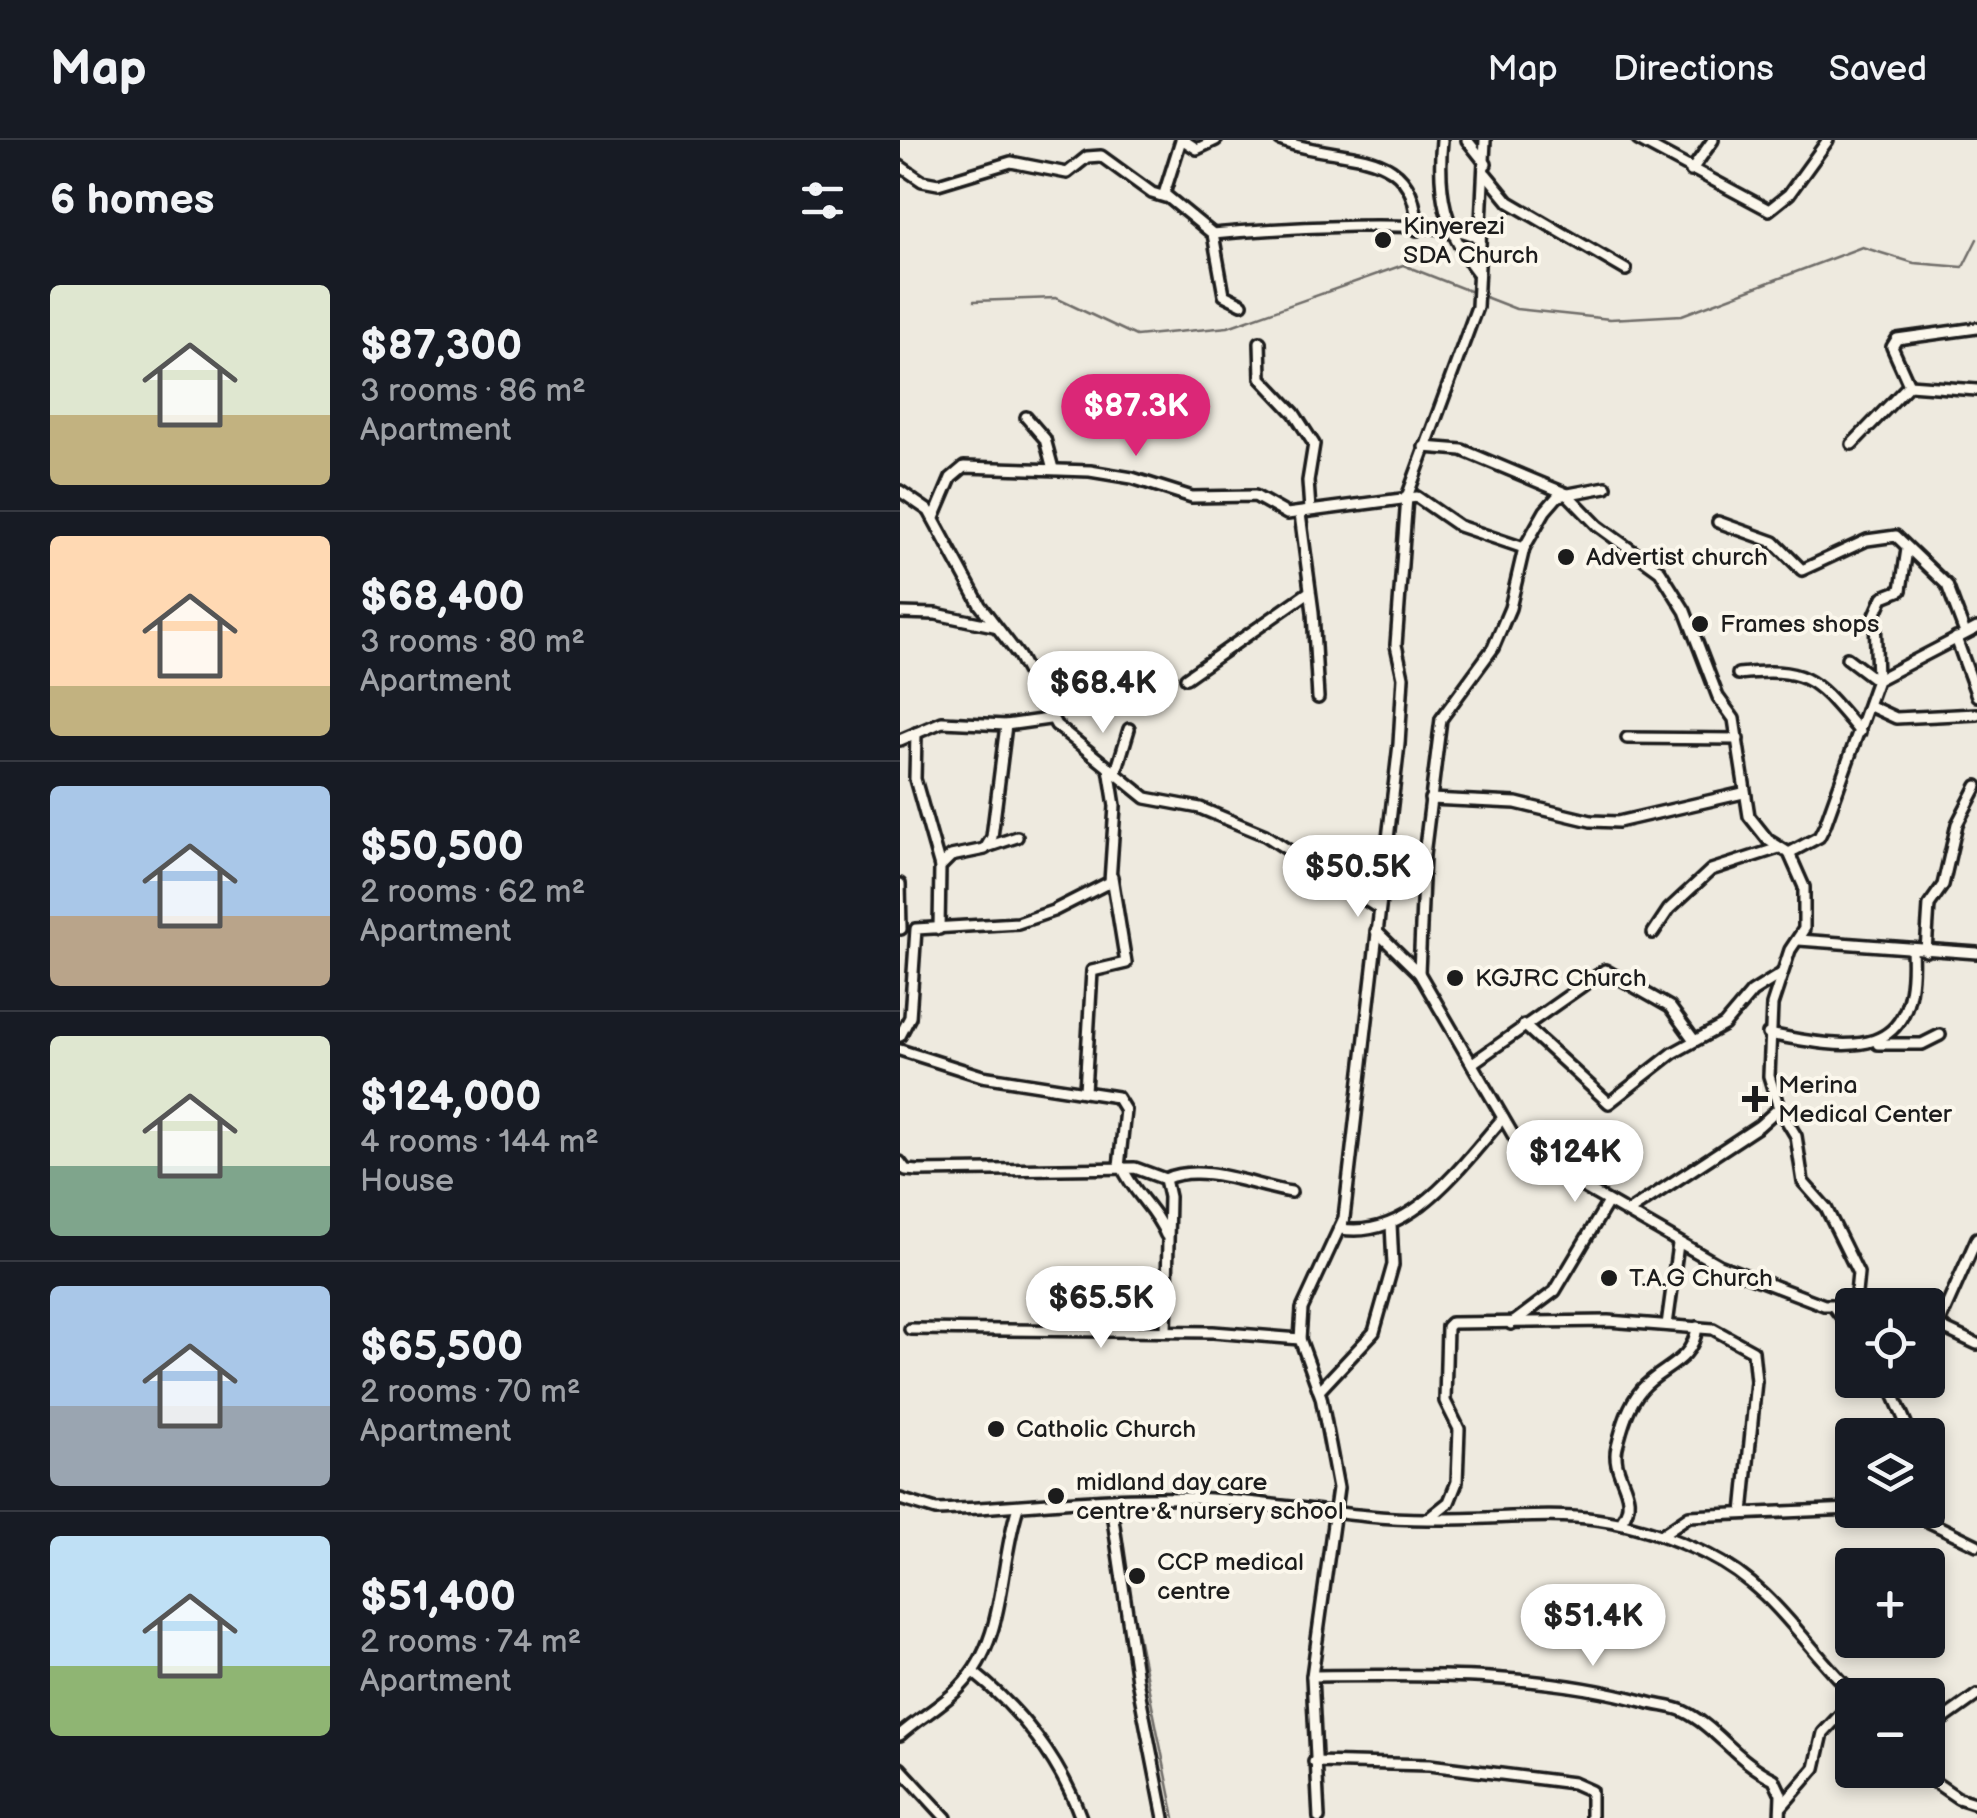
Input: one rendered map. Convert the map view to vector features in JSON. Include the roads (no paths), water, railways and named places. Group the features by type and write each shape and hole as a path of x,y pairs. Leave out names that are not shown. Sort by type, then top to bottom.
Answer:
{"street":[{"path":"1165,197 1182,140 1197,149 1216,140"},
{"path":"1280,140 1353,152 1390,165 1413,196 1417,230"},
{"path":"1318,1818 1312,1676 1338,1488 1319,1392 1300,1339 1302,1310 1342,1229 1403,695 1396,644 1407,497 1472,327 1480,288 1476,272 1448,230 1441,200 1442,140"},
{"path":"1467,140 1509,202 1626,270"},
{"path":"1476,272 1486,140"},
{"path":"1638,140 1769,210 1789,194 1828,140"},
{"path":"1691,171 1713,140"},
{"path":"900,166 922,182 938,184 1010,162 1063,173 1087,157 1100,156 1152,193 1165,197 1213,234 1224,295 1242,304"},
{"path":"1213,234 1287,226 1448,230 1473,234 1480,240"},
{"path":"1909,385 1892,347 1894,341 1906,335 1977,328"},
{"path":"1260,342 1261,378 1314,444 1305,512 1318,698"},
{"path":"1909,385 1977,390"},
{"path":"1852,444 1909,385"},
{"path":"1026,417 1044,439 1053,469"},
{"path":"1424,447 1462,450 1567,494 1598,526 1644,556 1674,590 1718,697 1734,719 1743,793 1756,827 1784,850 1806,900 1799,940 1781,974 1768,1034 1768,1076 1779,1108 1796,1136 1807,1191 1826,1208 1858,1273 1856,1288"},
{"path":"934,518 957,470 1053,469 1132,478 1192,497 1255,496 1281,513 1407,497 1422,500 1459,526 1524,548"},
{"path":"1420,972 1430,799 1441,719 1493,648 1510,608 1524,548 1545,512 1567,494 1606,487"},
{"path":"900,491 934,518 994,626 1019,656 1049,718 1136,792 1156,802 1200,808 1265,835 1378,908"},
{"path":"1718,522 1774,542 1802,570 1883,534 1896,536 1947,584 1977,696"},
{"path":"1653,933 1669,909 1711,870 1818,837 1877,680 1877,608 1883,597 1900,590 1907,549"},
{"path":"1186,678 1309,592"},
{"path":"900,613 936,614 994,626"},
{"path":"1877,680 1977,628"},
{"path":"1847,658 1877,680"},
{"path":"1738,674 1784,670 1801,676 1838,702 1860,732"},
{"path":"1870,706 1896,718 1977,714"},
{"path":"900,740 961,720 1006,725 1049,718"},
{"path":"987,847 1000,794 1006,725"},
{"path":"1085,1091 1091,976 1096,968 1126,962 1112,877 1112,769 1129,729"},
{"path":"916,733 915,779 940,867 939,929"},
{"path":"1628,738 1738,739"},
{"path":"1926,951 1929,906 1943,885 1957,824 1977,786"},
{"path":"1430,799 1516,804 1591,822 1618,822 1743,793"},
{"path":"940,867 952,856 1017,837"},
{"path":"900,884 900,929 914,933 922,928 1018,922 1069,903 1112,877"},
{"path":"1376,931 1420,972 1504,1118 1531,1157 1719,1265 1835,1306"},
{"path":"900,1036 910,1016 914,933"},
{"path":"1799,940 1973,953 1977,943"},
{"path":"1876,1044 1891,1033 1908,1004 1912,950"},
{"path":"1474,1062 1605,970 1670,1007 1694,1040"},
{"path":"1524,1026 1607,1103 1694,1040 1724,1024 1752,992 1781,974"},
{"path":"900,1010 910,1016"},
{"path":"1768,1034 1821,1046 1922,1044 1940,1035"},
{"path":"900,1050 982,1076 1085,1091 1124,1102 1120,1167 1133,1188 1154,1209 1168,1240"},
{"path":"1628,1212 1759,1126 1779,1108"},
{"path":"1342,1229 1368,1230 1390,1224 1448,1180 1504,1118"},
{"path":"900,1162 906,1170 918,1172 1147,1169 1165,1179 1183,1174 1226,1177 1291,1192"},
{"path":"1165,1179 1166,1332"},
{"path":"1508,1326 1555,1291 1608,1202"},
{"path":"1319,1392 1374,1332 1393,1265 1390,1224"},
{"path":"1945,1301 1977,1238"},
{"path":"1667,1325 1678,1244"},
{"path":"1832,1306 1835,1310"},
{"path":"1427,1519 1449,1502 1458,1482 1459,1429 1445,1401 1451,1324 1508,1326 1608,1321 1697,1328 1733,1336 1756,1358 1743,1514"},
{"path":"1622,1520 1628,1512 1629,1494 1616,1454 1629,1410 1642,1389 1686,1354 1697,1328"},
{"path":"910,1329 1166,1332 1300,1339"},
{"path":"1945,1329 1977,1344"},
{"path":"901,1503 936,1510 1222,1500 1335,1514 1427,1519 1548,1513 1622,1520 1711,1556 1773,1602 1839,1678"},
{"path":"1122,1502 1114,1519 1136,1680 1164,1818"},
{"path":"900,1735 973,1672 986,1652 999,1612 1005,1547 1018,1507"},
{"path":"1661,1535 1689,1516 1835,1510"},
{"path":"1944,1528 1972,1544 1977,1554"},
{"path":"973,1672 1008,1700 1032,1731 1066,1780 1081,1818"},
{"path":"1312,1676 1540,1682 1599,1690 1677,1709 1701,1723 1750,1768 1774,1779 1782,1806 1780,1818"},
{"path":"1945,1718 1977,1695"},
{"path":"1782,1806 1815,1768 1821,1739 1835,1718"},
{"path":"1314,1762 1429,1765 1573,1783 1591,1791 1591,1818"},
{"path":"900,1768 946,1818"},
{"path":"1943,1788 1977,1804"}],"waterway":[{"path":"1480,295 1516,309 1610,319 1682,315 1862,247 1914,263 1963,267 1977,239"},
{"path":"974,301 1056,298 1136,336 1228,327 1403,265 1472,292"},
{"path":"1125,1572 1175,1818"}],"place":[{"name":"Kinyerezi SDA Church","path":"1383,240"},
{"name":"Advertist church","path":"1566,557"},
{"name":"Frames shops","path":"1700,624"},
{"name":"KGJRC Church","path":"1455,978"},
{"name":"Merina Medical Center","path":"1755,1099"},
{"name":"T.A.G Church","path":"1609,1278"},
{"name":"Catholic Church","path":"996,1429"},
{"name":"midland day care centre & nursery school","path":"1056,1496"},
{"name":"CCP medical centre","path":"1137,1576"}]}
